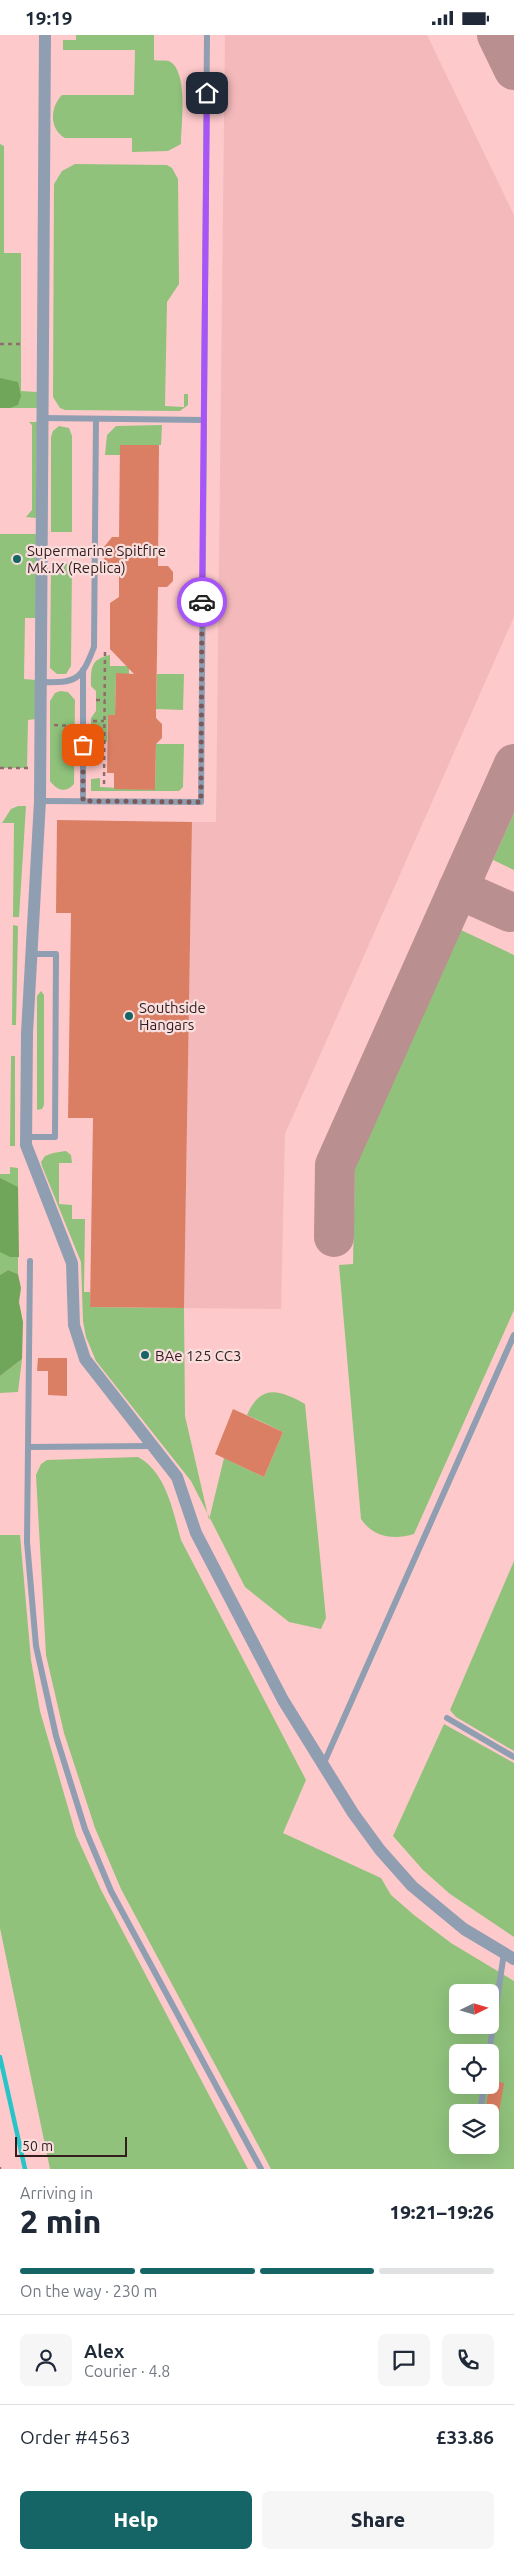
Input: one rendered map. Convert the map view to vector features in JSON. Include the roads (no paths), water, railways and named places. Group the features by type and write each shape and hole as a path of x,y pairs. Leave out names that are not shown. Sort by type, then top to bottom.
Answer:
{"street":[{"path":"45,35 40,801 27,1033 26,1145 72,1263 74,1325 81,1350 95,1373 177,1477 196,1533 283,1700 353,1813 380,1850 412,1886 464,1929 509,1956"}],"lane":[{"path":"40,801 201,802 207,35"},
{"path":"43,418 204,420"},
{"path":"41,682 70,682 76,679 94,647 96,419"},
{"path":"83,669 83,801"},
{"path":"26,1137 55,1137 56,954 31,954"},
{"path":"30,1261 27,1542 36,1646 56,1735 85,1829 111,1891 260,2169"},
{"path":"323,1765 514,1335"},
{"path":"28,1447 154,1446"},
{"path":"447,1718 514,1757"},
{"path":"491,2044 509,1956"}],"waterway":[{"path":"0,2057 25,2169"}],"place":[{"name":"Supermarine Spitfire Mk.IX (Replica)","path":"17,559"},
{"name":"Southside Hangars","path":"129,1016"},
{"name":"BAe 125 CC3","path":"145,1355"}]}
